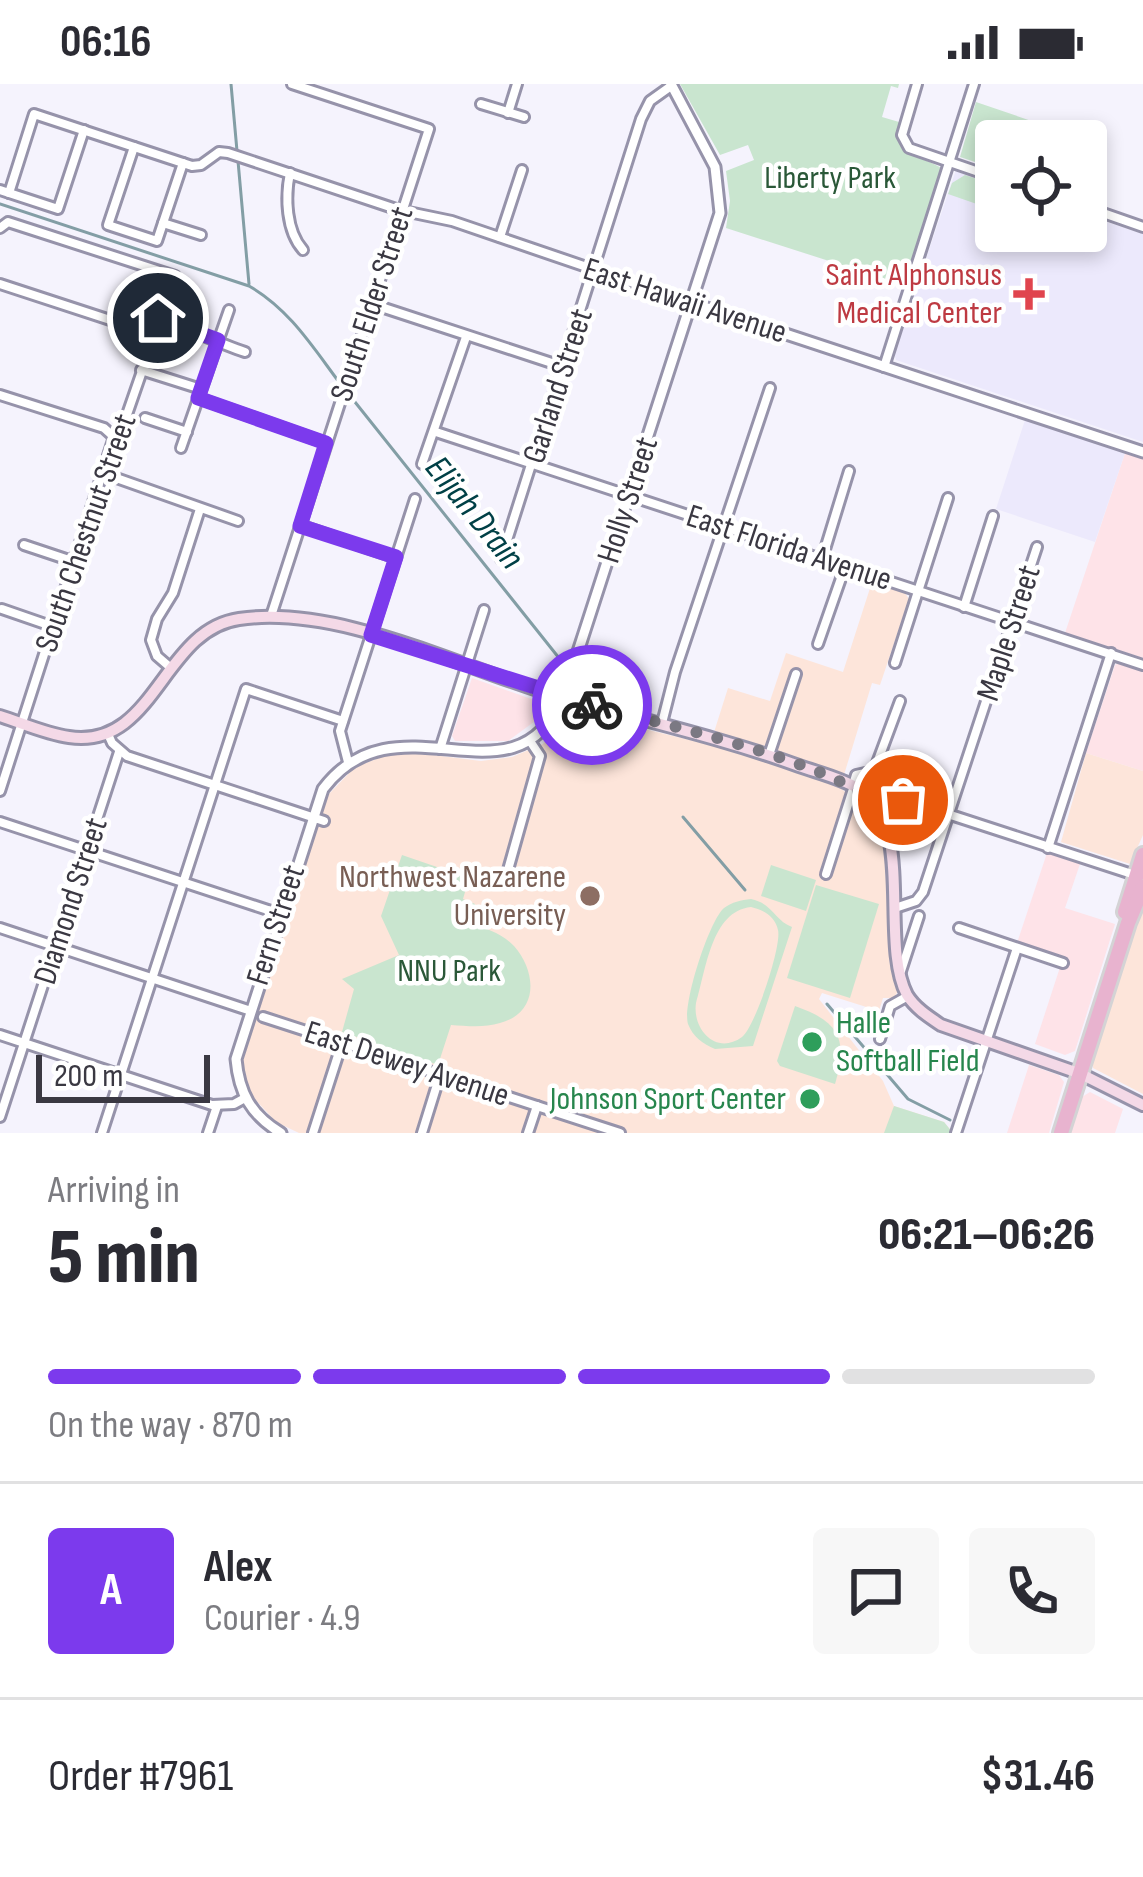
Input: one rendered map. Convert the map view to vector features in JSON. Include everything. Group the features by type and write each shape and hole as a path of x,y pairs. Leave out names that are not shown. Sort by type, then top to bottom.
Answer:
{"main road":[{"path":"0,716 71,738 108,734 141,709 208,629 232,620 271,616 329,622 563,698 769,755 853,785 878,808 890,852 900,973 908,996 925,1015 1081,1074 1143,1105"},
{"path":"1061,1133 1140,881 1143,855"}],"street":[{"name":"South Elder Street","path":"271,616 429,129 292,84"},
{"path":"508,113 517,84"},
{"path":"917,84 904,142 916,152 975,171"},
{"path":"884,367 974,84"},
{"name":"Garland Street","path":"501,559 641,118 650,101 671,85"},
{"name":"Holly Street","path":"530,741 546,727 563,698 712,243 721,197 715,166 671,85"},
{"path":"481,104 524,117"},
{"path":"84,130 58,209 5,192 34,114 84,130 183,163 157,241 109,225 134,147"},
{"name":"East Hawaii Avenue","path":"183,163 201,165 219,152 228,153 500,237 1143,452"},
{"path":"500,237 522,170"},
{"path":"290,172 292,238 303,250"},
{"path":"1107,213 1143,226"},
{"name":"South Chestnut Street","path":"0,228 8,222 175,276 123,426 114,437 0,791"},
{"path":"163,223 201,235"},
{"path":"0,284 153,334"},
{"path":"372,304 564,367"},
{"path":"182,448 229,310"},
{"path":"158,318 245,352"},
{"path":"422,464 466,337"},
{"path":"141,370 326,443"},
{"path":"662,723 770,388"},
{"path":"1,398 104,428 114,437"},
{"path":"145,418 187,432"},
{"name":"East Florida Avenue","path":"436,432 1143,664"},
{"path":"822,559 848,471"},
{"path":"105,474 238,521"},
{"path":"895,663 948,498"},
{"path":"415,500 340,740 348,762 379,748 484,752 530,741 540,756 506,877"},
{"path":"171,668 157,656 151,640 173,593 200,509"},
{"path":"964,607 993,516"},
{"path":"300,526 396,557"},
{"path":"23,545 75,562"},
{"name":"Maple Street","path":"916,901 950,815 1037,547"},
{"path":"818,644 845,567"},
{"path":"2,609 54,627"},
{"path":"440,749 484,610"},
{"path":"1048,848 1111,653"},
{"path":"769,755 796,674"},
{"path":"101,1133 246,689 343,721"},
{"path":"826,874 856,775 874,771 900,701"},
{"path":"108,734 119,752 324,821"},
{"name":"Diamond Street","path":"0,1117 119,752"},
{"name":"Fern Street","path":"244,1098 236,1059 248,1010 311,817 323,789 348,762"},
{"path":"878,808 903,800 1140,881"},
{"path":"0,822 280,914"},
{"path":"895,908 916,901 920,916 900,973"},
{"path":"920,916 932,920"},
{"path":"0,928 248,1010"},
{"path":"959,928 1063,963"},
{"path":"956,1133 1017,948"},
{"path":"880,1039 890,1006 908,996"},
{"name":"East Dewey Avenue","path":"263,1017 620,1133"},
{"path":"0,1035 217,1106 244,1098 281,1133"},
{"path":"314,1133 342,1043"},
{"path":"422,1133 440,1075"},
{"path":"208,1133 217,1106"},
{"path":"528,1133 537,1106"}],"shaded area":[{"name":"Saint Alphonsus Medical Center","path":"956,170 975,177 975,252 1107,252 1107,222 1143,234 1143,442 896,360 894,353"},
{"path":"1025,420 1125,453 1095,542 996,509"},
{"path":"1125,453 1143,459 1143,658 1065,633"},
{"name":"Northwest Nazarene University","path":"872,582 905,593 909,599 880,685 872,683 840,788 870,810 884,839 890,966 898,991 894,998 883,998 879,1011 822,993 819,999 883,1081 894,1106 944,1122 953,1133 299,1133 276,1122 249,1093 240,1061 328,795 355,767 387,755 417,753 481,761 512,757 543,744 571,711 710,745 728,688 770,701 786,653 843,672"},
{"path":"1119,663 1143,671 1143,771 1086,753"},
{"path":"472,678 537,701 542,716 508,741 455,741 452,736"},
{"path":"1086,753 1143,771 1143,835 1130,864 1061,842"},
{"path":"1047,853 1080,864 1065,908 1115,924 1075,1051 1065,1055 1035,1044 1063,958 1017,943"},
{"path":"1143,904 1143,1094 1093,1068 1093,1063"},
{"path":"1029,1065 1059,1075 1064,1082 1049,1133 1007,1133"},
{"path":"1090,1092 1123,1109 1115,1133 1070,1133 1082,1097"}],"green space":[{"name":"Liberty Park","path":"680,84 899,84 898,88 891,86 882,117 899,122 904,149 943,169 904,285 726,228 730,201 726,171 754,160 748,145 720,155"},
{"path":"976,102 1029,120 975,120 975,162 960,157"},
{"path":"965,175 975,178 975,203 948,194 952,183"},
{"name":"NNU Park","path":"402,855 469,878 463,899 475,904 471,923 510,942 522,956 530,979 528,1001 513,1018 488,1026 451,1025 438,1065 342,1032 354,989 342,979 399,955 381,916"},
{"path":"771,865 816,880 806,911 761,896"},
{"path":"816,885 879,904 850,998 787,978"},
{"path":"751,899 792,927 753,1046 715,1049 699,1040 688,1024 693,982 718,916 727,906","holes":["751,907 772,917 778,939 772,968 747,1030 742,1037 723,1043 702,1030 696,1003 719,931 727,919"]},
{"name":"Halle Softball Field","path":"795,1006 822,1019 837,1034 841,1055 835,1084 777,1061"},
{"path":"894,1106 944,1122 953,1133 884,1133"}],"waterway":[{"path":"231,84 237,151"},
{"path":"238,161 249,284"},
{"name":"Elijah Drain","path":"0,204 249,286 288,317 339,382"},
{"name":"Elijah Drain","path":"351,397 559,658"},
{"name":"Elijah Drain","path":"683,817 745,890"},
{"name":"Elijah Drain","path":"827,1004 908,1099 950,1120"}],"way so far":[{"path":"592,705 811,770 854,786 878,808 903,800"}],"place":[{"name":"Saint Alphonsus Medical Center","path":"1029,294"},
{"name":"Northwest Nazarene University","path":"590,896"},
{"name":"Halle Softball Field","path":"812,1042"},
{"name":"Johnson Sport Center","path":"810,1099"}],"route":[{"path":"158,318 218,340 198,398 326,443 300,526 396,557 371,635 592,705"}]}
